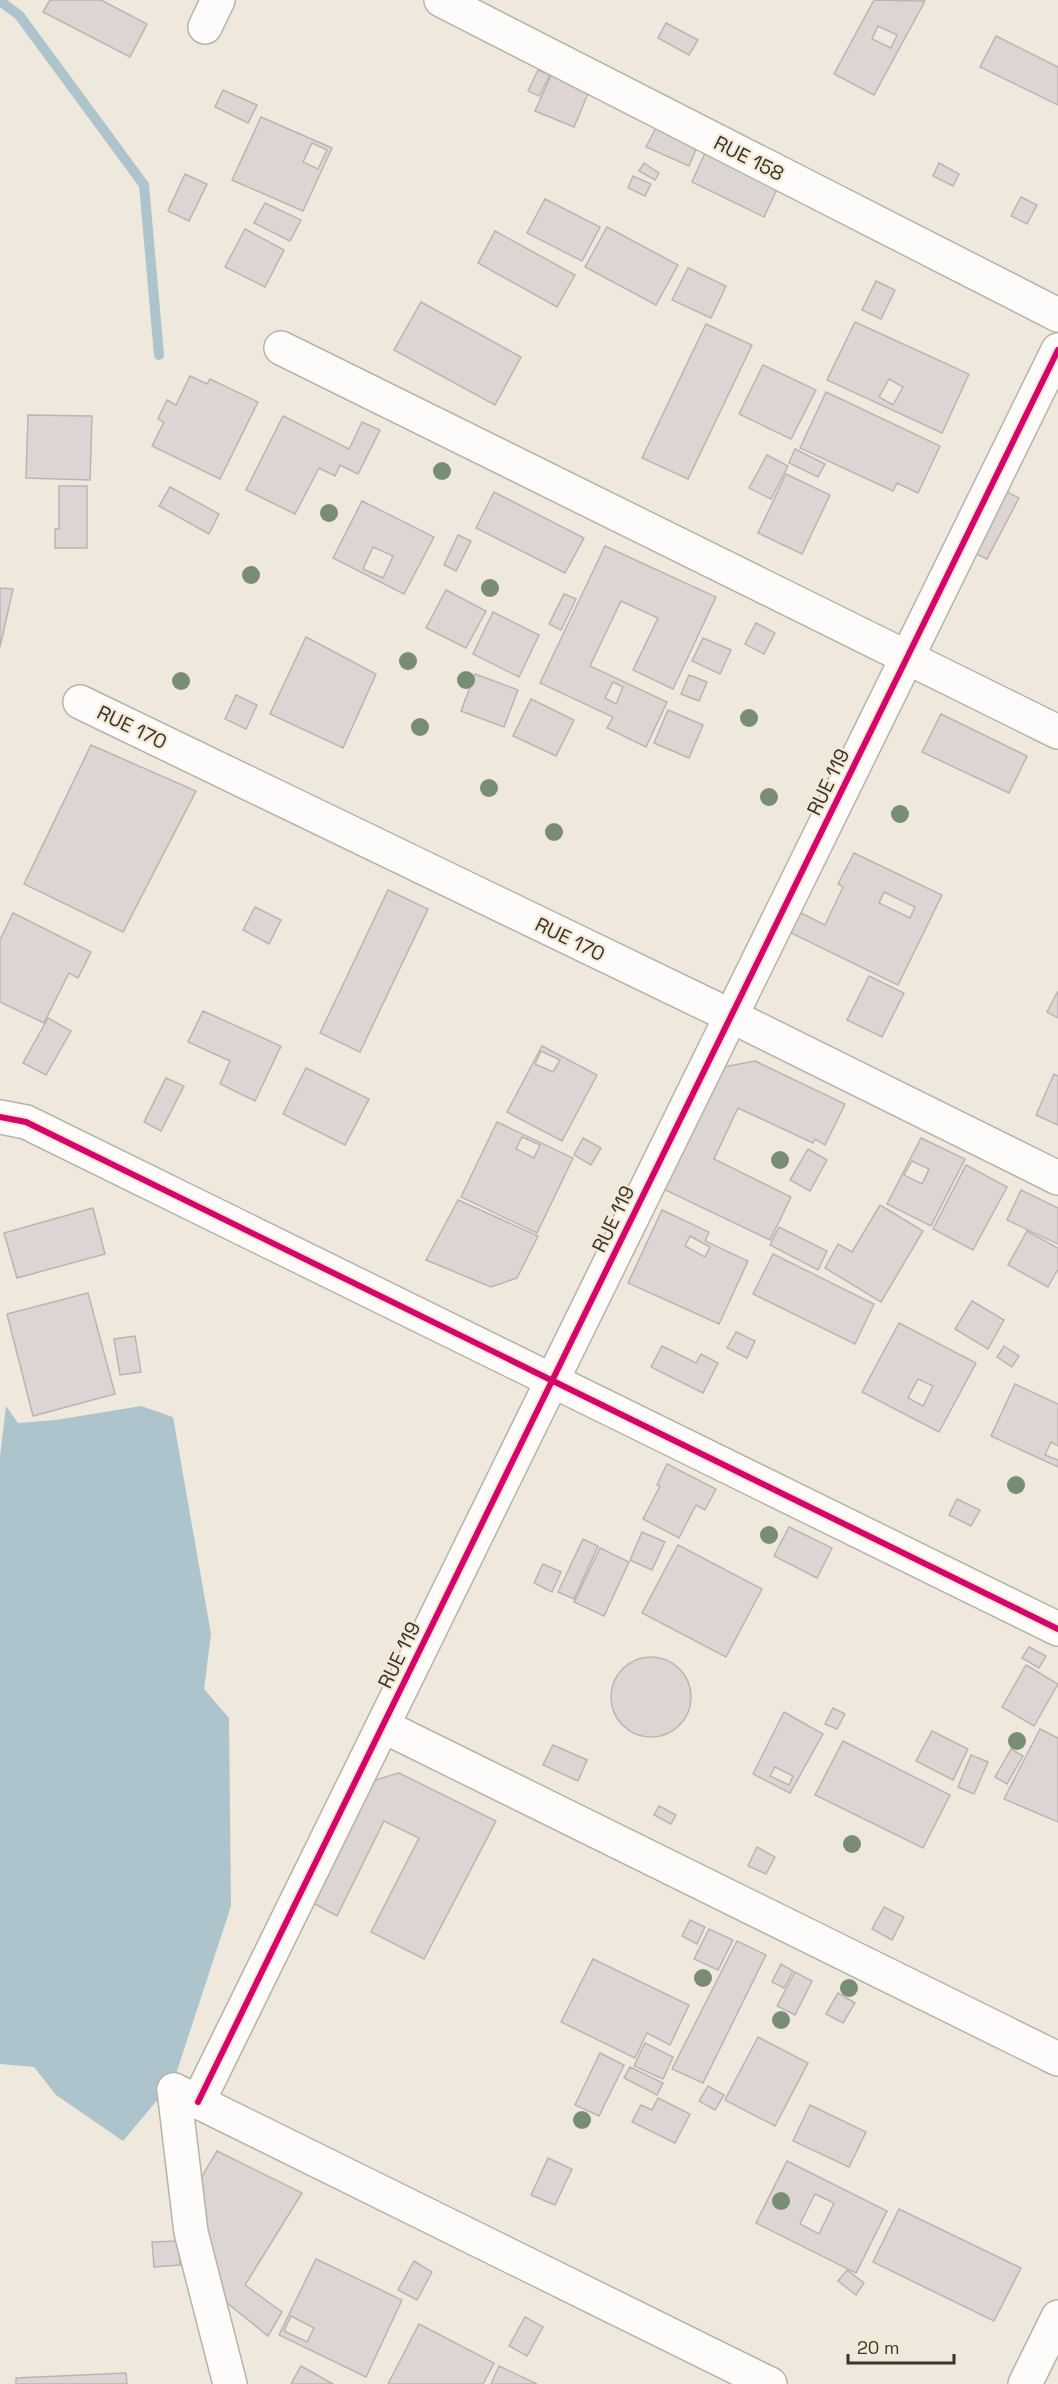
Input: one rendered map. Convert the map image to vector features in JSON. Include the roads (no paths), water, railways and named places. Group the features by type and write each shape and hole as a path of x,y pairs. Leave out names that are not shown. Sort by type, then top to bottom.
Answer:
{"street":[{"name":"RUE 158","path":"441,0 1058,315"},
{"path":"281,348 1058,732"},
{"name":"RUE 119","path":"186,2096 383,1726 1058,350"},
{"name":"RUE 170","path":"80,702 731,1016 1058,1178"},
{"path":"0,1117 26,1122 1058,1629"},
{"path":"383,1726 1058,2059"},
{"path":"230,2384 191,2232 186,2096 770,2384"},
{"path":"1024,2384 1058,2317"}],"water":[{"path":"6,1406 18,1423 56,1420 141,1406 173,1417 211,1634 204,1689 229,1718 231,1906 174,2080 123,2141 56,2095 34,2067 0,2064 0,1457"}],"waterway":[{"path":"0,1 19,15 144,185 159,355"}]}
